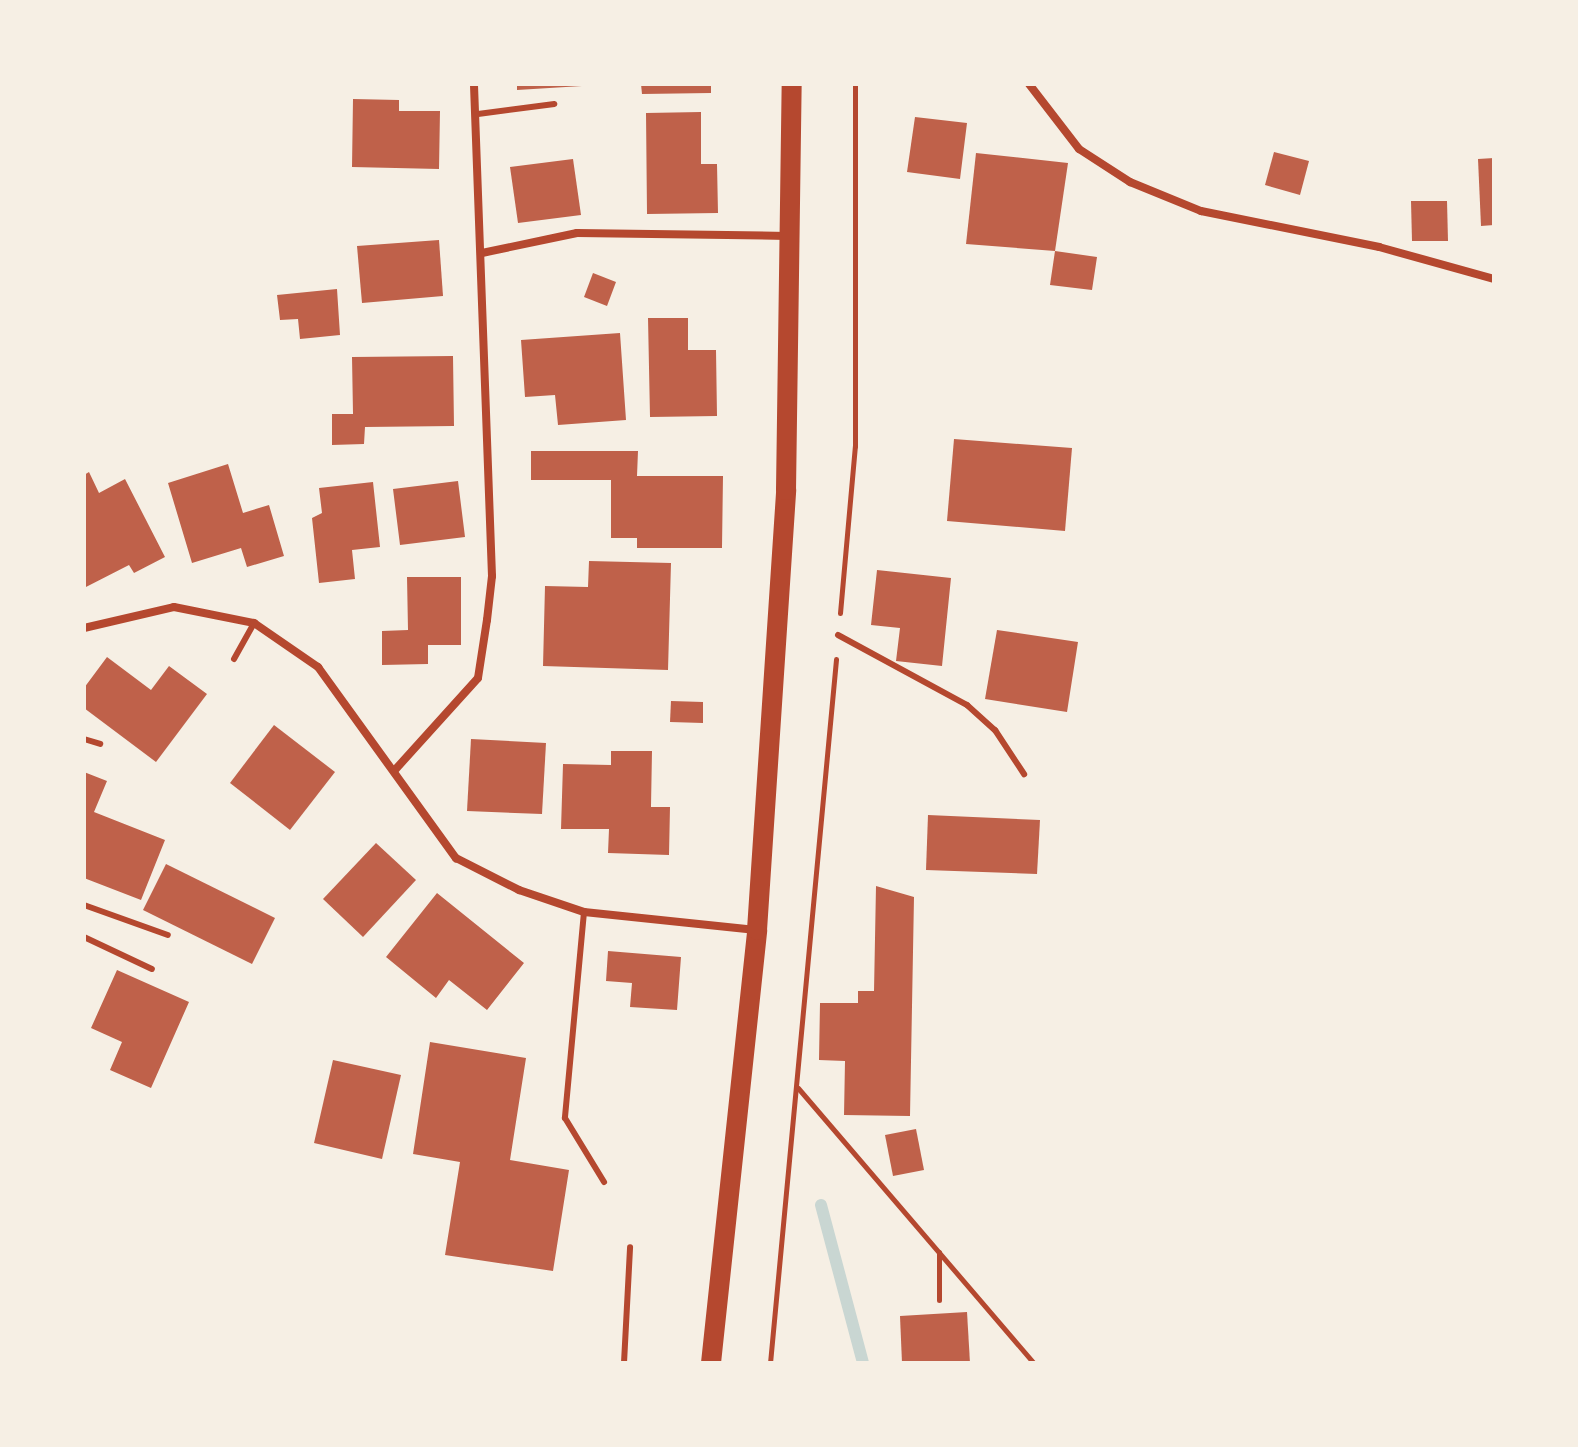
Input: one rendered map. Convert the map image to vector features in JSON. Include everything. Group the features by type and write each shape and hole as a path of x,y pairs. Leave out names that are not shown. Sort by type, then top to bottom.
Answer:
{"main road":[{"path":"711,1363 757,930 786,490 793,236 792,84"}],"street":[{"path":"394,771 478,678 492,576 478,114 474,84"},
{"path":"1029,84 1079,149 1130,182 1201,211 1379,247 1494,279"},
{"path":"482,253 577,233 793,236"},
{"path":"84,628 174,607 254,623 318,667 456,858 519,890 584,912 757,930"}],"lane":[{"path":"478,114 554,104"},
{"path":"234,659 254,623"},
{"path":"838,635 967,705 995,730 1024,774"},
{"path":"84,739 100,744"},
{"path":"84,905 168,935"},
{"path":"584,912 565,1118 604,1182"},
{"path":"84,937 152,969"},
{"path":"624,1363 630,1247"}],"path":[{"path":"770,1363 798,1088 855,446 855,84"},
{"path":"798,1088 1034,1363"},
{"path":"939,1251 939,1300"}],"building":[{"path":"517,84 582,84 582,86 517,90"},
{"path":"641,84 711,84 711,93 642,94"},
{"path":"353,99 399,100 399,111 440,111 439,169 352,167"},
{"path":"701,112 701,164 717,164 718,213 647,214 646,113"},
{"path":"915,117 967,123 960,179 907,172"},
{"path":"1274,152 1309,161 1300,195 1265,185"},
{"path":"976,153 1068,163 1055,251 966,244"},
{"path":"1494,158 1494,225 1481,226 1478,159"},
{"path":"573,159 581,215 518,223 510,167"},
{"path":"1411,201 1447,201 1448,241 1412,241"},
{"path":"439,240 443,296 362,303 357,246"},
{"path":"1055,251 1097,257 1092,290 1050,285"},
{"path":"593,273 616,282 607,306 584,297"},
{"path":"337,289 340,335 300,339 298,319 280,320 277,295"},
{"path":"648,318 688,318 688,350 716,350 717,416 650,417"},
{"path":"620,333 626,420 558,425 555,395 525,397 521,340"},
{"path":"453,356 454,426 365,427 364,444 332,445 332,414 353,414 352,357"},
{"path":"954,439 1072,448 1065,531 947,521"},
{"path":"531,451 638,451 637,476 723,476 722,548 637,548 637,538 611,538 611,480 531,480"},
{"path":"228,464 243,513 269,505 284,556 247,567 241,548 192,563 168,483"},
{"path":"89,472 99,493 125,479 165,557 134,573 129,565 84,588 84,475"},
{"path":"458,481 465,537 400,545 393,489"},
{"path":"373,482 380,547 352,550 355,579 319,583 312,518 322,513 319,488"},
{"path":"589,561 671,563 668,670 543,666 545,586 588,587"},
{"path":"877,570 951,578 942,666 896,661 900,628 871,625"},
{"path":"407,577 461,577 461,645 428,645 428,664 382,665 382,631 408,630"},
{"path":"997,630 1078,642 1067,712 985,699"},
{"path":"107,657 151,690 169,666 207,694 156,762 84,708 84,688"},
{"path":"671,701 703,702 703,723 670,722"},
{"path":"274,725 335,772 290,830 230,783"},
{"path":"471,739 546,743 542,814 467,811"},
{"path":"611,751 652,751 651,807 670,807 669,855 608,853 609,829 561,829 563,764 611,765"},
{"path":"84,772 107,781 94,812 165,840 141,900 84,878"},
{"path":"928,815 1040,820 1037,874 926,870"},
{"path":"376,843 416,880 363,937 323,899"},
{"path":"166,864 275,918 252,964 143,910"},
{"path":"876,886 914,897 910,1116 844,1115 845,1061 819,1060 820,1003 858,1003 858,991 874,991"},
{"path":"437,893 524,963 487,1010 449,980 436,998 386,957"},
{"path":"608,951 681,957 677,1010 630,1007 632,983 606,981"},
{"path":"117,970 189,1002 151,1088 110,1070 122,1042 91,1028"},
{"path":"430,1042 526,1058 510,1160 569,1170 553,1271 445,1255 460,1162 413,1154"},
{"path":"333,1060 401,1075 382,1159 314,1143"},
{"path":"916,1129 924,1170 893,1176 885,1135"},
{"path":"967,1312 970,1363 902,1363 900,1316"}],"waterway":[{"path":"821,1205 863,1363"}]}
